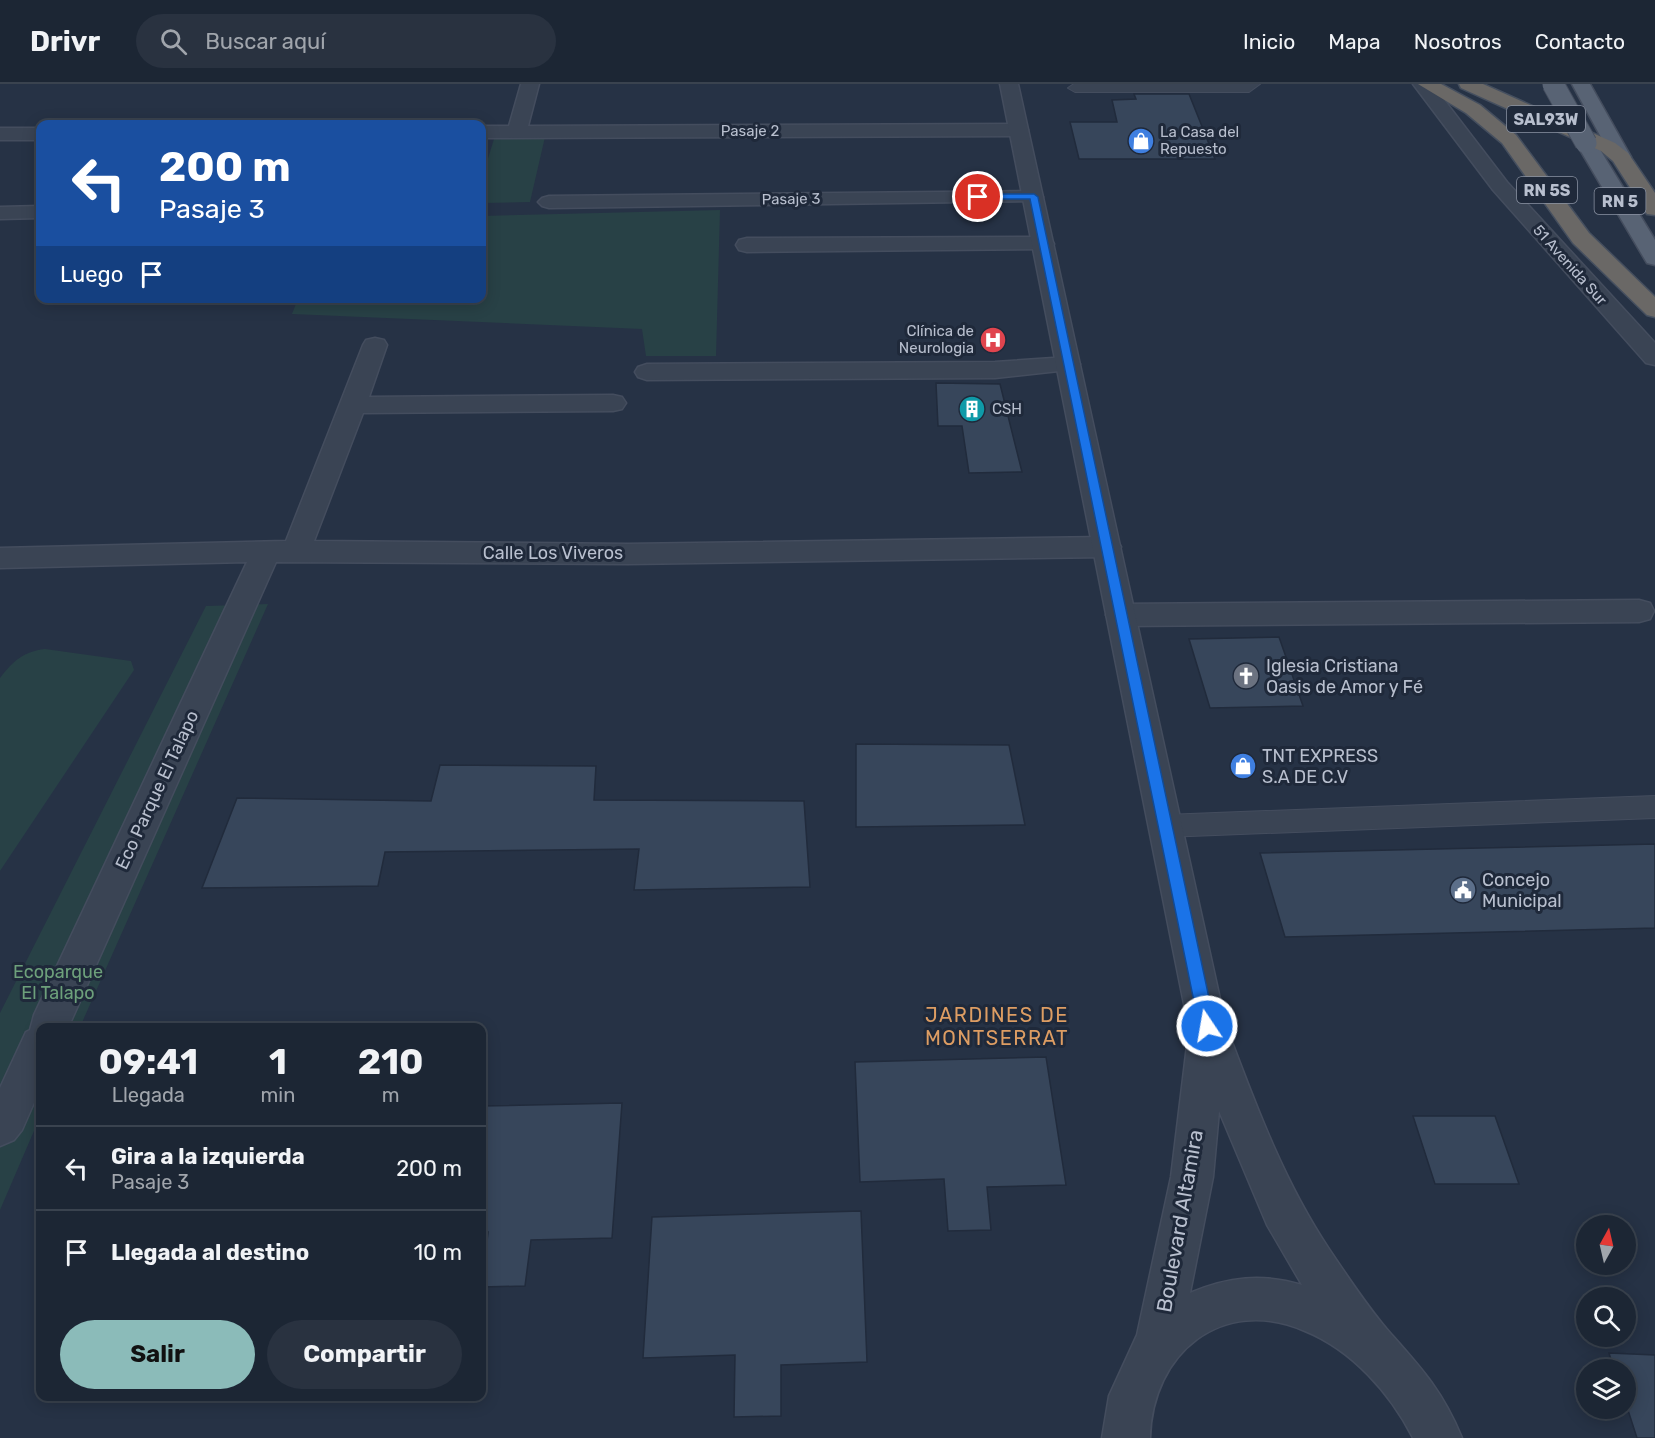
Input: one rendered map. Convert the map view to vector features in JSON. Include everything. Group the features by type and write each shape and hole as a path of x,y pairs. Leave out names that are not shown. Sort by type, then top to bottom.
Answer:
{"highway":[{"name":"RN 5S","path":"1427,84 1473,110 1509,139 1581,238 1655,310"},
{"name":"SAL93W","path":"1468,84 1594,140 1621,157"},
{"name":"RN 5","path":"1621,157 1655,209"}],"main road":[{"name":"RN 5","path":"1553,84 1586,144 1655,258"},
{"name":"RN 5","path":"1581,84 1621,157"}],"street":[{"path":"517,132 530,84"},
{"name":"51 Avenida Sur","path":"1422,84 1500,186 1655,358"},
{"name":"Boulevard Altamira","path":"1014,87 1018,130 1034,197 1207,1026 1248,1137 1283,1211 1315,1267 1373,1348"},
{"name":"Pasaje 2","path":"486,132 1018,130"},
{"path":"0,134 36,134"},
{"name":"Pasaje 3","path":"549,202 1034,197"},
{"path":"0,213 36,212"},
{"path":"747,245 1043,244"},
{"name":"Eco Parque El Talapo","path":"50,1023 353,405 375,345"},
{"path":"647,372 996,370 1068,364"},
{"path":"353,405 613,403"},
{"name":"Calle Los Viveros","path":"0,558 281,552 628,554 1107,547"},
{"path":"1121,615 1639,611"},
{"name":"Boulevard Altamira","path":"1158,1343 1192,1177 1207,1026"},
{"path":"0,1126 8,1116 36,1054"},
{"path":"1123,1434 1137,1380 1158,1343 1187,1316 1224,1301 1260,1298 1299,1306 1337,1322 1373,1348 1453,1438"},
{"path":"1406,1383 1432,1424 1438,1438"}],"lane":[{"path":"1075,88 1249,88 1253,84"},
{"path":"1165,826 1655,807"}],"green space":[{"path":"545,137 530,202 486,203 486,165 494,139"},
{"path":"720,210 716,356 646,356 642,329 292,314 296,303 486,303 486,216"},
{"name":"Ecoparque El Talapo","path":"268,604 82,1023 36,1023 36,1126 0,1210 0,1013 206,606"},
{"path":"45,649 131,661 134,670 0,871 0,678 20,658 31,652"}],"building":[{"name":"La Casa del Repuesto","path":"1134,94 1189,94 1215,159 1079,159 1070,122 1117,122 1112,100 1136,99"},
{"path":"936,383 1000,384 1022,472 969,473 962,426 938,426"},
{"name":"Iglesia Cristiana Oasis de Amor y Fé","path":"1279,637 1303,706 1210,708 1189,639"},
{"path":"856,744 1009,745 1025,825 856,827"},
{"path":"440,765 596,766 594,800 804,801 810,887 634,890 639,849 385,852 378,886 202,888 237,798 431,801"},
{"name":"Concejo Municipal","path":"1655,844 1655,928 1285,937 1260,853"},
{"path":"1046,1057 1066,1185 987,1187 991,1230 948,1231 944,1179 860,1182 855,1062"},
{"path":"622,1103 612,1238 531,1240 525,1286 486,1287 488,1232 486,1232 486,1106"},
{"path":"1413,1116 1495,1116 1519,1184 1435,1184"},
{"path":"861,1211 867,1362 781,1365 781,1416 734,1417 735,1355 643,1358 652,1217"},
{"path":"1609,1353 1655,1355 1655,1438 1637,1438 1631,1419 1636,1419 1636,1359 1611,1359"}],"place":[{"name":"La Casa del Repuesto","path":"1141,141"},
{"name":"Clínica de Neurologia","path":"993,340"},
{"name":"CSH","path":"972,409"},
{"name":"Iglesia Cristiana Oasis de Amor y Fé","path":"1246,676"},
{"name":"TNT EXPRESS S.A DE C.V","path":"1243,766"},
{"name":"Concejo Municipal","path":"1463,890"}],"district":[{"name":"JARDINES DE MONTSERRAT","path":"997,1026"}],"route":[{"path":"978,197 1034,197 1207,1026"}]}
